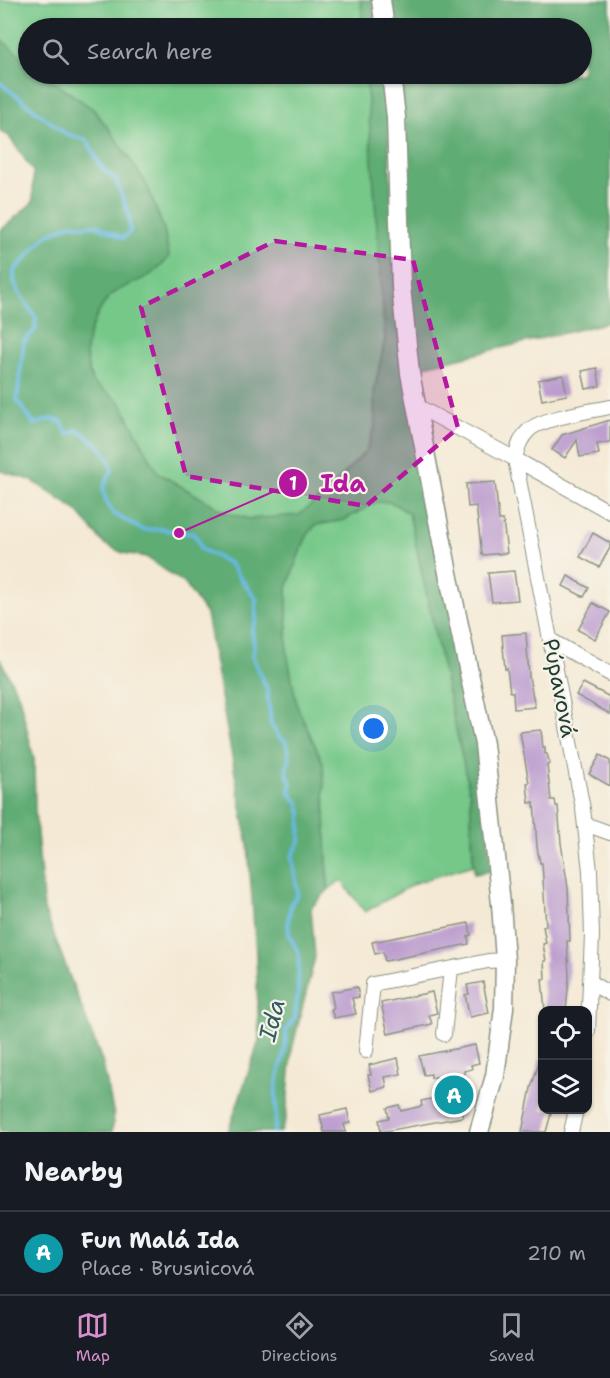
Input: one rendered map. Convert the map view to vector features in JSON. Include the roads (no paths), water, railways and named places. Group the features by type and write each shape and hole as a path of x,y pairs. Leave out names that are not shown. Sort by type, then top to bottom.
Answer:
{"street":[{"path":"381,0 384,18"},
{"path":"392,84 396,117 400,287 410,373 486,756 497,860 505,960 504,1008 495,1076 479,1132"},
{"path":"417,406 610,512"},
{"path":"515,459 520,441 531,428 610,407"},
{"name":"Púpavová","path":"515,459 552,641 585,824 591,903 590,1006"},
{"path":"552,641 610,674"},
{"path":"585,824 610,833"},
{"path":"366,1051 373,984 488,961 505,960"},
{"path":"444,1034 451,969"},
{"path":"591,983 610,994"},
{"path":"571,1132 575,1114"}],"waterway":[{"name":"Ida","path":"0,83 66,134 87,140 101,167 116,180 129,215 130,232 123,238 96,225 71,224 46,236 14,271 14,281 19,293 36,318 35,330 24,341 17,400 34,424 52,419 62,422 67,434 78,430 103,450 112,469 103,489 106,501 114,514 143,530 163,529 192,533 198,539 201,549 229,563 256,599 256,621 252,629 254,645 252,656 267,689 271,724 279,737 286,742 290,759 286,768 291,783 290,793 299,803 301,814 300,841 292,857 298,894 292,902 288,919 289,934 299,954 298,990 295,1017 286,1030 286,1045 277,1082 274,1132"}],"place":[{"name":"Ida","path":"179,533"},
{"name":"Fun Malá Ida","path":"454,1095"}]}
